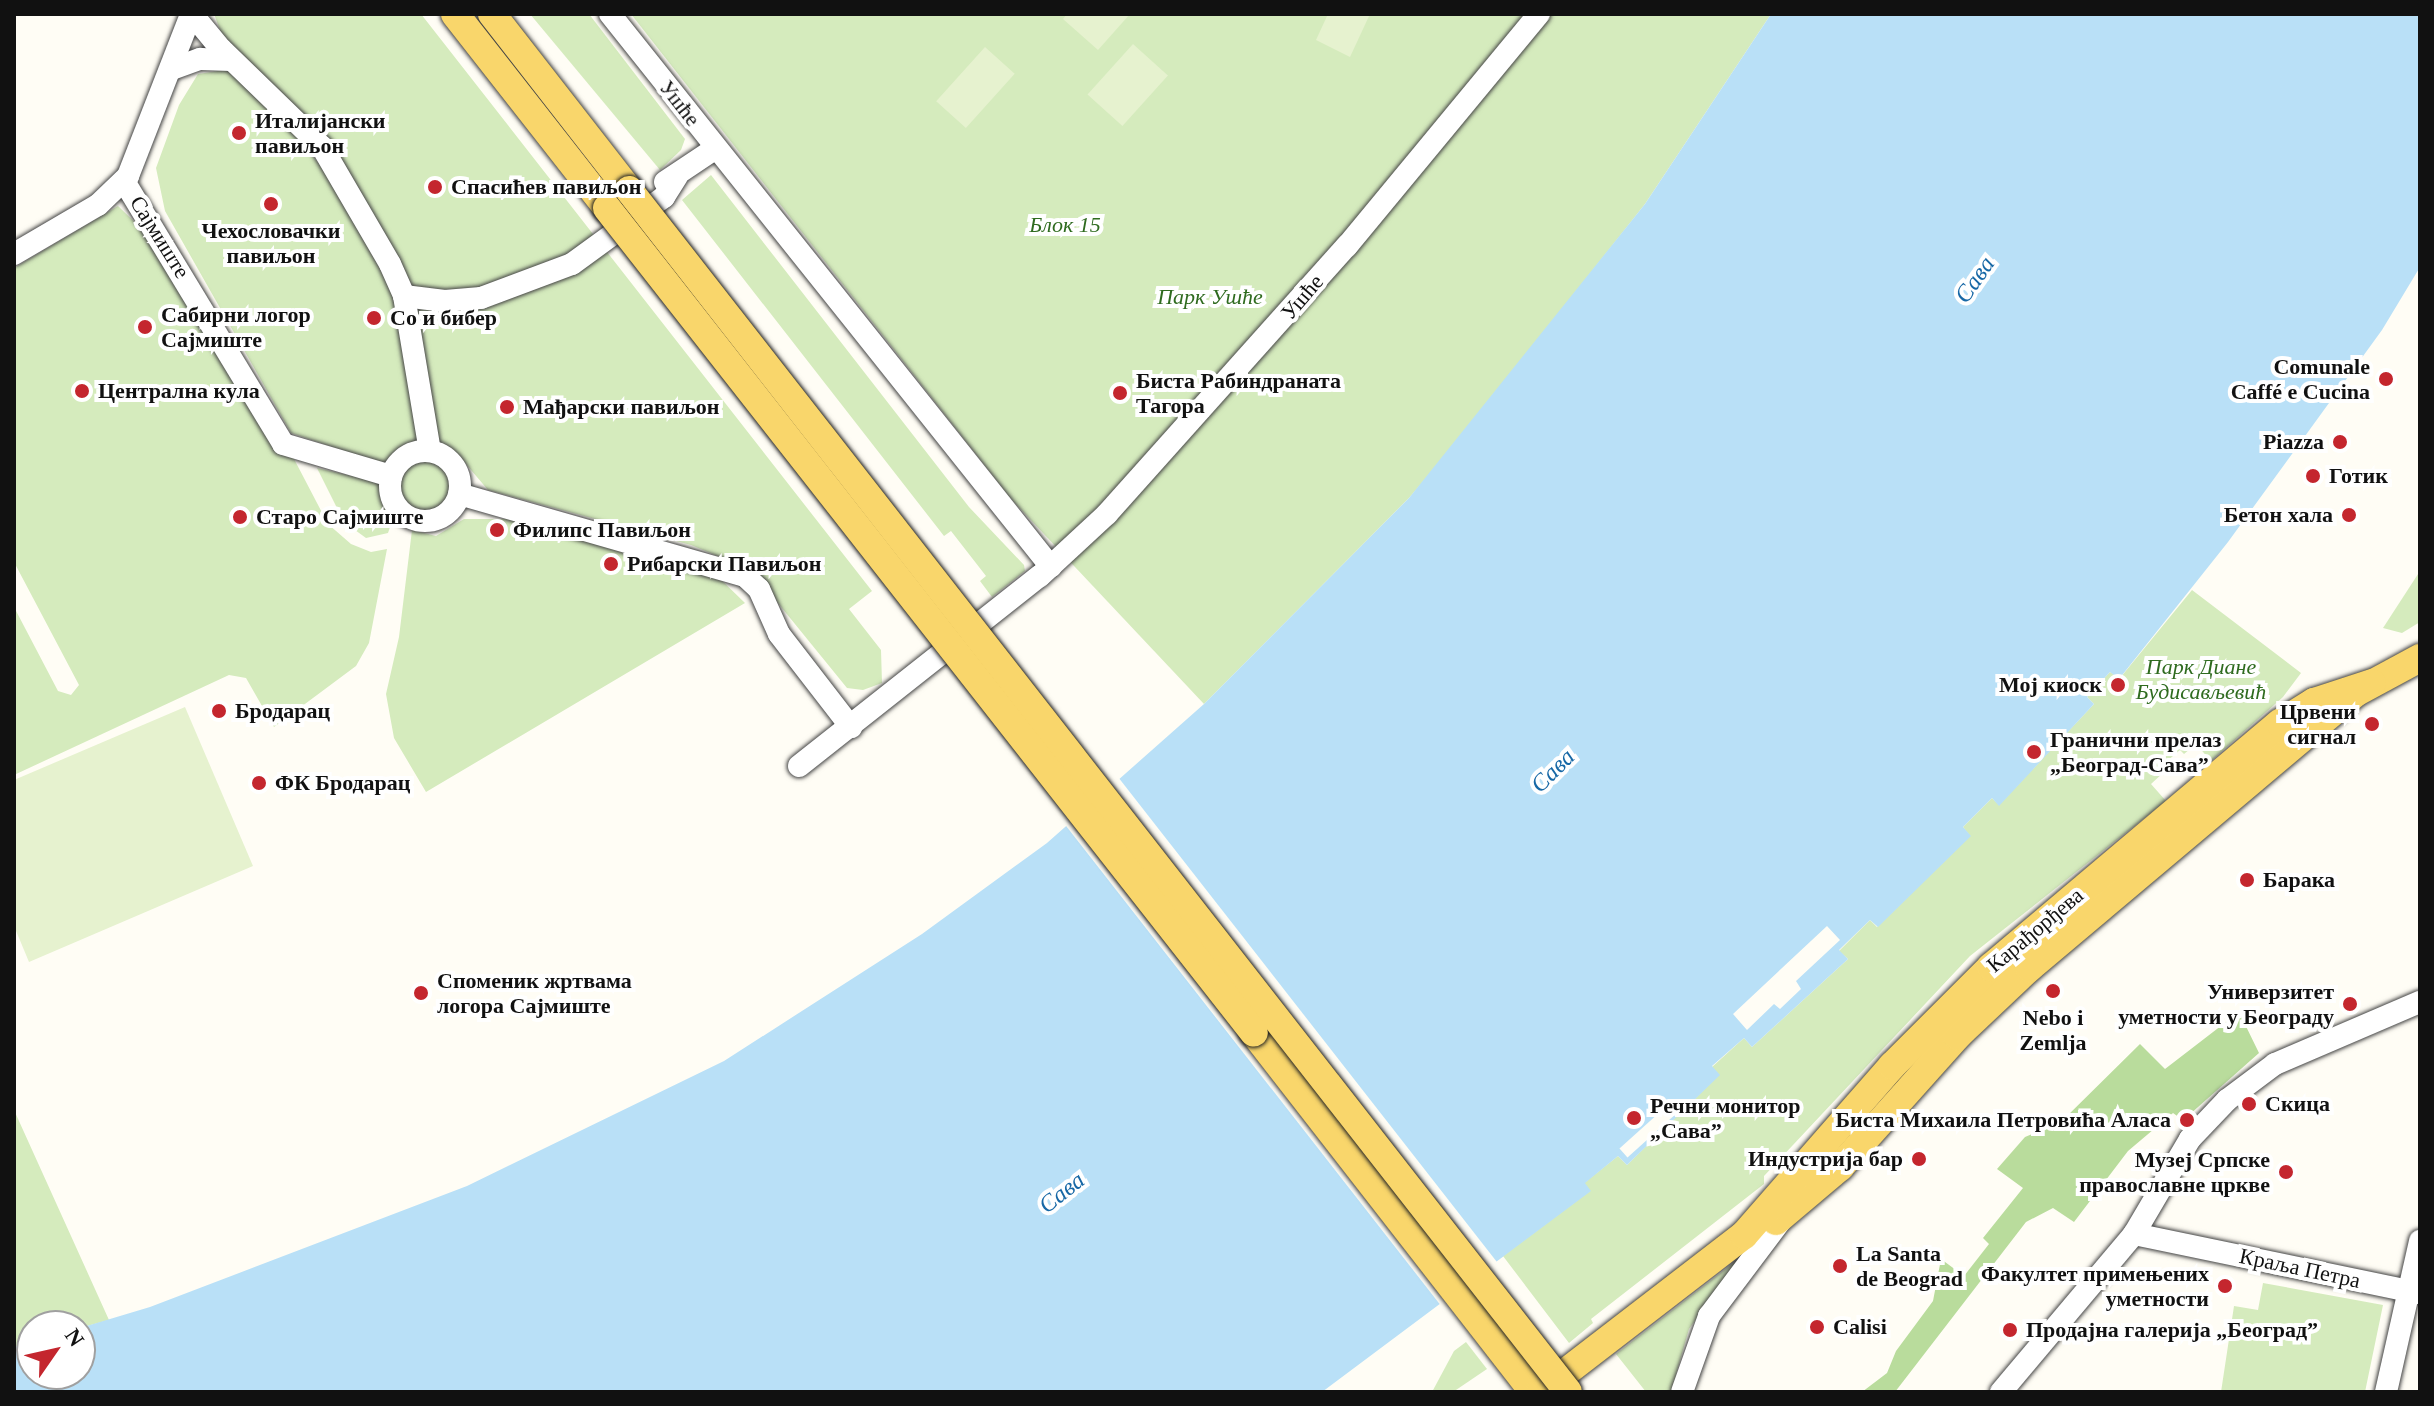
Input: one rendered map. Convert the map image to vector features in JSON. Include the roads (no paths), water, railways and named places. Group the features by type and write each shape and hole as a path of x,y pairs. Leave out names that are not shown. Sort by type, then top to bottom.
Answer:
{"main road":[{"path":"455,14 618,199 1568,1392"},
{"path":"492,14 618,199 1533,1392"},
{"name":"Карађорђева","path":"1540,1392 1744,1235 1892,1066 1991,967 2280,723 2314,702 2372,683 2420,658"},
{"name":"Карађорђева","path":"1744,1235 1784,1216 1840,1167 2001,992 2372,683"}],"street":[{"name":"Сајмиште","path":"14,254 98,205 124,181 172,69 191,14 231,60 329,157 404,296 430,451"},
{"name":"Ушће","path":"610,14 1051,567"},
{"name":"Ушће","path":"799,766 1051,567 1107,514 1273,331 1539,14"},
{"path":"172,69 200,59 231,60"},
{"path":"404,296 460,301 572,264 664,197 677,176 716,148"},
{"name":"Сајмиште","path":"124,181 283,444 391,476"},
{"path":"430,451 454,467 459,494 443,516 416,521 395,505 391,476 402,459 430,451"},
{"path":"459,494 713,564 753,582 774,628 851,727"},
{"path":"2001,1392 2134,1234 2190,1139 2243,1085 2275,1064 2420,1002"},
{"name":"Карађорђева","path":"1682,1392 1709,1316 1784,1216"},
{"name":"Краља Петра","path":"2134,1234 2414,1292"},
{"path":"2386,1392 2414,1292 2420,1241"}],"water":[{"name":"Сава","path":"1771,14 2420,14 2420,267 2382,330 2228,542 2119,679 2110,672 2087,697 2094,704 1999,806 1992,798 1963,827 1971,836 1878,927 1870,920 1839,950 1848,959 1752,1047 1744,1038 1712,1066 1720,1075 1627,1165 1618,1156 1585,1183 1591,1191 1322,1392 14,1392 14,1347 16,1390 96,1390 96,1323 150,1307 467,1186 724,1061 922,934 1047,843 1204,704 1409,498 1645,204"}],"place":[{"name":"Италијански павиљон","path":"239,133"},
{"name":"Спасићев павиљон","path":"435,187"},
{"name":"Чехословачки павиљон","path":"271,204"},
{"name":"Со и бибер","path":"374,318"},
{"name":"Сабирни логор Сајмиште","path":"145,327"},
{"name":"Comunale Caffé e Cucina","path":"2386,379"},
{"name":"Централна кула","path":"82,391"},
{"name":"Биста Рабиндраната Тагора","path":"1120,393"},
{"name":"Мађарски павиљон","path":"507,407"},
{"name":"Piazza","path":"2340,442"},
{"name":"Готик","path":"2313,476"},
{"name":"Бетон хала","path":"2349,515"},
{"name":"Старо Сајмиште","path":"240,517"},
{"name":"Филипс Павиљон","path":"497,530"},
{"name":"Рибарски Павиљон","path":"611,564"},
{"name":"Мој киоск","path":"2118,685"},
{"name":"Бродарац","path":"219,711"},
{"name":"Црвени сигнал","path":"2372,724"},
{"name":"Гранични прелаз „Београд-Сава”","path":"2034,752"},
{"name":"ФК Бродарац","path":"259,783"},
{"name":"Барака","path":"2247,880"},
{"name":"Nebo i Zemlja","path":"2053,991"},
{"name":"Споменик жртвама логора Сајмиште","path":"421,993"},
{"name":"Универзитет уметности у Београду","path":"2350,1004"},
{"name":"Скица","path":"2249,1104"},
{"name":"Речни монитор „Сава”","path":"1634,1118"},
{"name":"Биста Михаила Петровића Аласа","path":"2187,1120"},
{"name":"Индустрија бар","path":"1919,1159"},
{"name":"Музеј Српске православне цркве","path":"2286,1172"},
{"name":"La Santa de Beograd","path":"1840,1266"},
{"name":"Факултет примењених уметности","path":"2225,1286"},
{"name":"Calisi","path":"1817,1327"},
{"name":"Продајна галерија „Београд”","path":"2010,1330"}],"park label":[{"name":"Блок 15","path":"1065,225"},
{"name":"Парк Ушће","path":"1210,297"},
{"name":"Парк Диане Будисављевић","path":"2201,678"}]}
